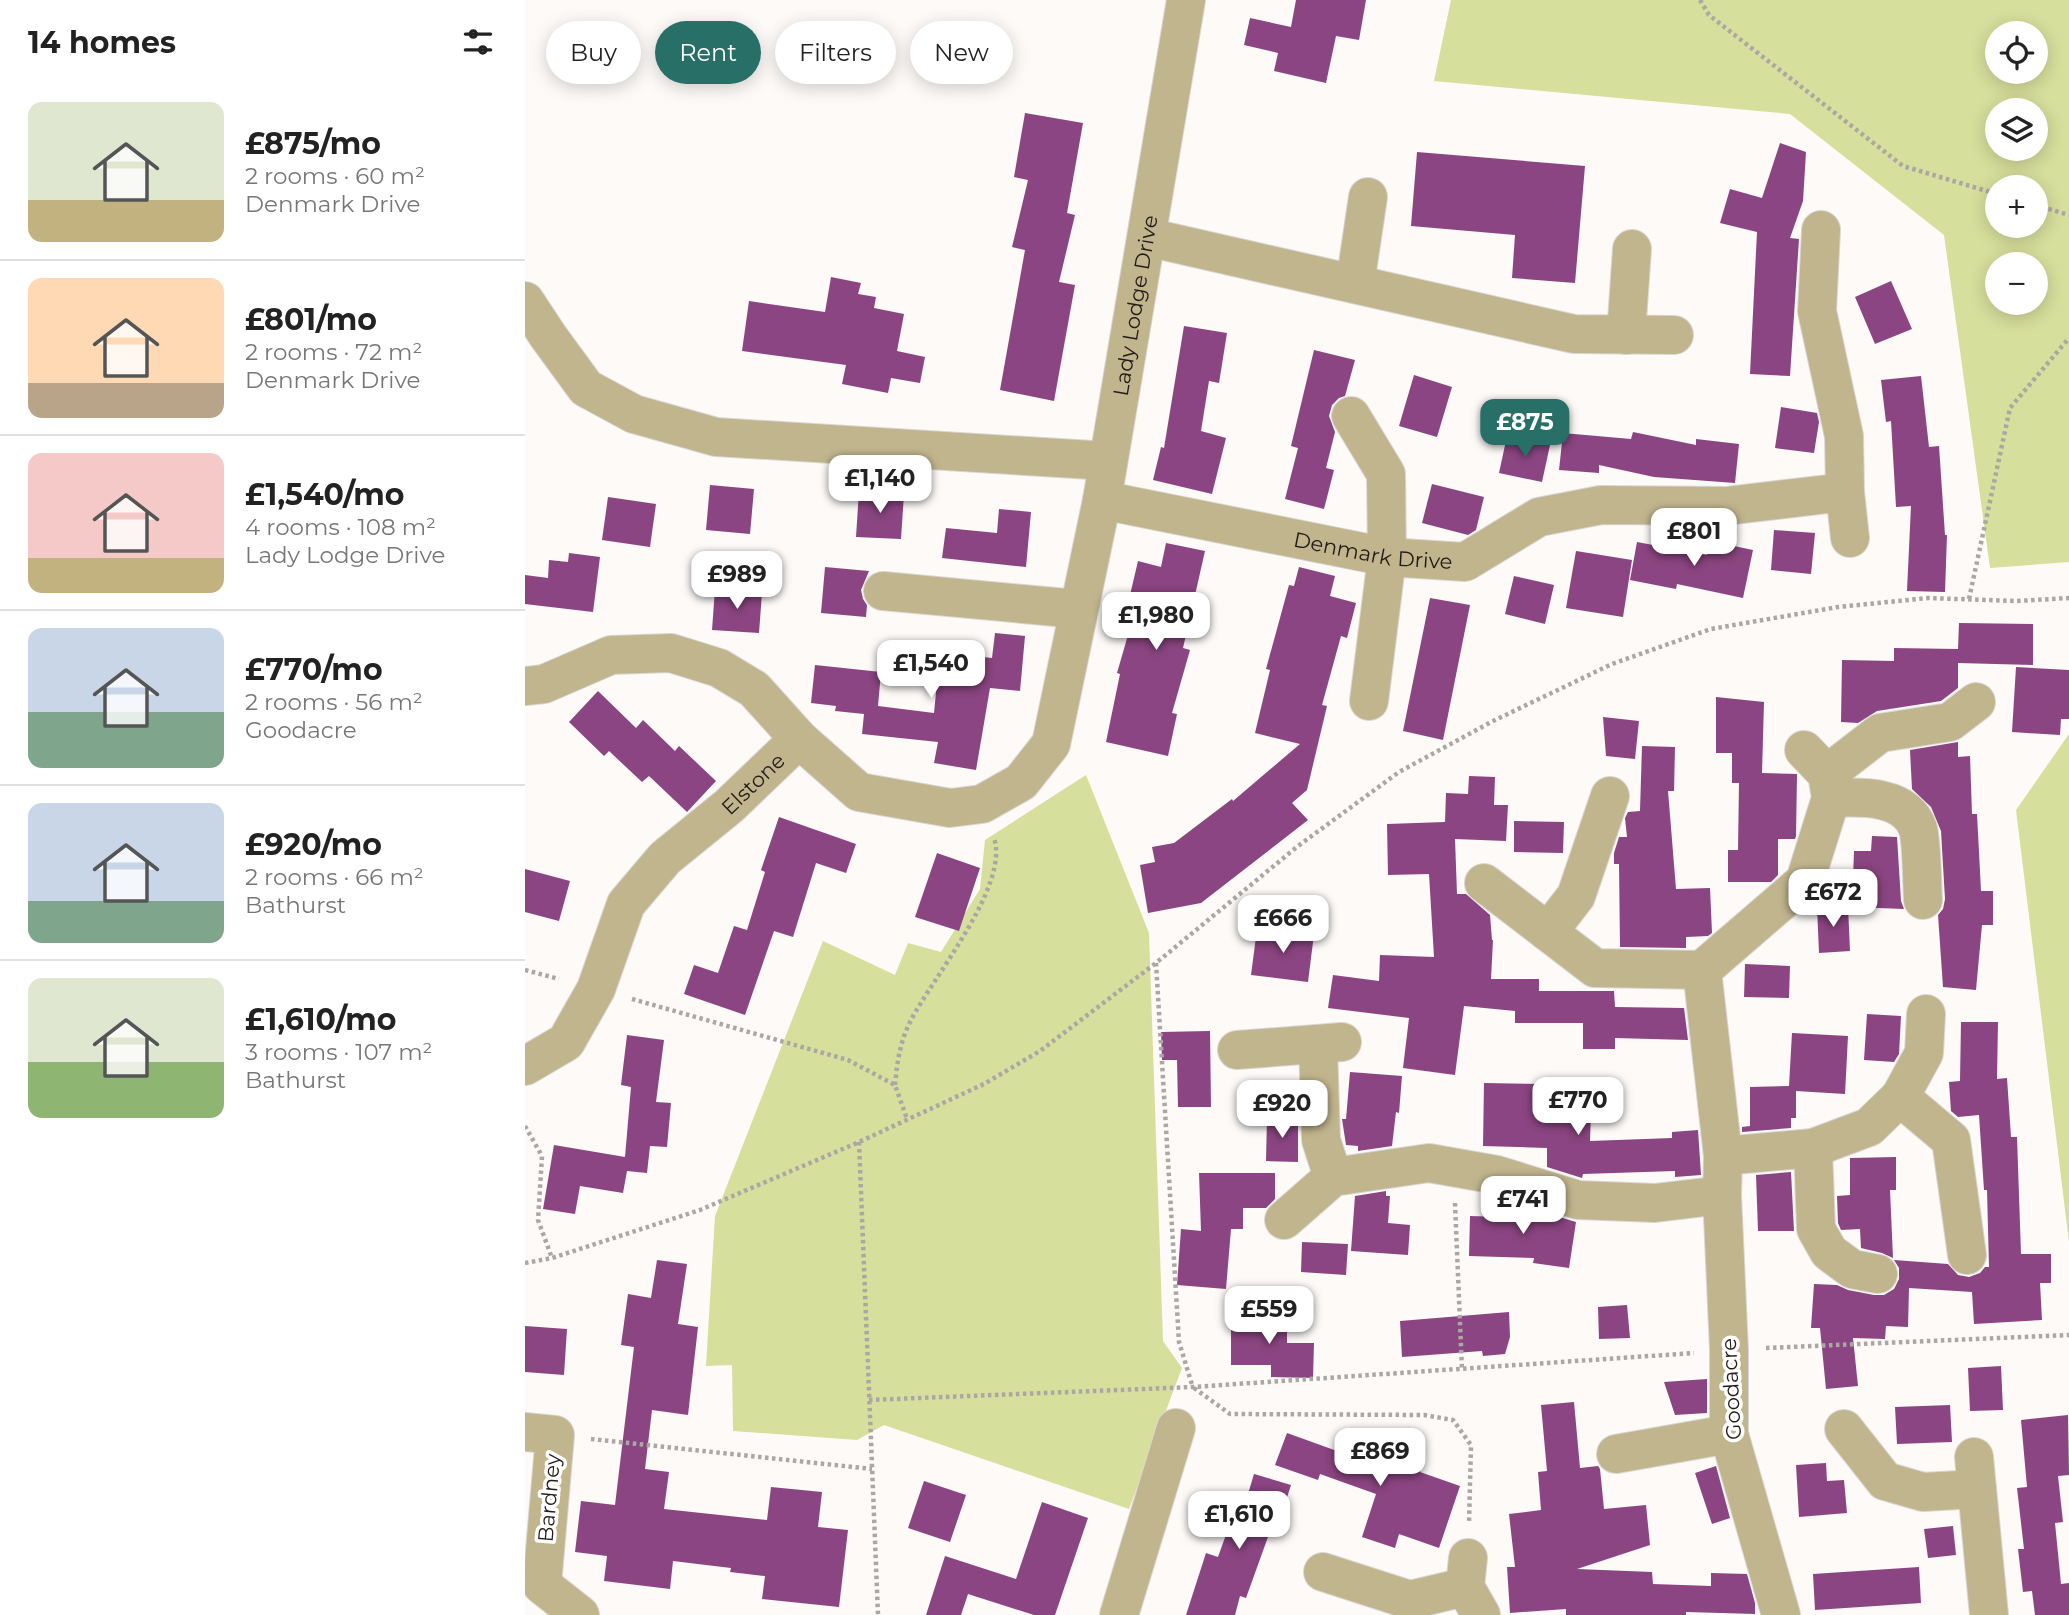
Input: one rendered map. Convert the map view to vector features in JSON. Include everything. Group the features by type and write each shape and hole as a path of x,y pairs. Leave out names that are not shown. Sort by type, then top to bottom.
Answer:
{"street":[{"name":"Lady Lodge Drive","path":"799,739 859,792 950,808 982,804 1021,782 1051,744 1077,609 1102,500 1186,0"},
{"path":"1355,284 1368,197"},
{"path":"1821,230 1817,311 1844,436 1845,492 1850,538"},
{"path":"1147,237 1574,334 1674,335"},
{"path":"1626,335 1632,249"},
{"path":"525,301 586,388 634,414 716,437 1108,460"},
{"path":"1352,416 1386,474 1387,557 1369,701"},
{"name":"Denmark Drive","path":"1102,500 1387,557 1465,562 1539,517 1601,505 1726,506 1845,492"},
{"path":"883,591 1077,609"},
{"name":"Elstone","path":"525,686 544,684 611,655 671,653 719,668 754,689 799,739 730,806 666,858 626,904 596,989 566,1042 525,1066"},
{"path":"1484,883 1595,968 1702,970 1805,881 1821,774 1880,733 1949,722 1976,702"},
{"path":"1821,774 1871,797 1902,807 1918,828 1923,900"},
{"path":"1548,932 1576,896 1610,796"},
{"name":"Goodacre","path":"1702,970 1723,1156 1729,1434 1781,1615"},
{"path":"1723,1156 1813,1148 1869,1126 1900,1097 1924,1053 1926,1014"},
{"path":"1237,1049 1330,1043 1321,1140 1333,1177"},
{"path":"1900,1097 1951,1140 1967,1255"},
{"path":"1813,1148 1816,1229 1829,1252 1845,1264 1852,1269 1878,1274"},
{"path":"1284,1220 1333,1177 1429,1163 1497,1175 1578,1200 1655,1203 1722,1195"},
{"path":"1119,1615 1176,1428"},
{"path":"1844,1429 1885,1481 1923,1492 1975,1473 1989,1615"},
{"name":"Bardney","path":"540,1434 542,1585 580,1615"},
{"path":"1616,1454 1729,1434"},
{"path":"1323,1572 1411,1601 1471,1586"}],"path":[{"path":"1700,0 1709,15 1903,166 1985,190"},
{"path":"2048,209 2069,215"},
{"path":"1969,599 2010,408 2069,338"},
{"path":"525,1263 552,1258 700,1210 859,1142 984,1084 1040,1051 1156,963 1299,846 1399,772 1493,721 1612,664 1711,629 1837,607 1928,598 2017,601 2069,598"},
{"path":"907,1119 895,1085 897,1058 910,1023 980,906 993,877 996,845 982,804"},
{"path":"1156,963 1179,1342 1193,1387 1230,1414 1424,1415 1453,1420 1471,1444 1471,1586"},
{"path":"525,970 848,1060 895,1085"},
{"path":"525,1126 542,1156 538,1220 552,1258"},
{"path":"859,1142 878,1615"},
{"path":"1454,1167 1462,1370"},
{"path":"869,1400 1193,1387 1729,1350 2069,1335"},
{"path":"1176,1428 1193,1387"},
{"path":"540,1434 872,1469"}],"green space":[{"path":"1451,0 2069,0 2069,562 1990,568 1944,235 1790,114 1434,81"},
{"path":"2069,734 2069,1242 2016,810"},
{"path":"1086,775 1149,933 1163,1341 1182,1368 1129,1509 884,1425 857,1440 733,1431 732,1365 706,1366 715,1216 823,941 895,975 908,943 941,952 980,889 985,840"}],"building":[{"path":"1296,0 1366,0 1359,40 1336,36 1326,83 1274,71 1278,53 1244,45 1250,18 1291,27"},
{"path":"1025,113 1083,123 1067,213 1075,215 1059,282 1075,285 1054,401 1000,390 1025,250 1012,247 1028,180 1014,177"},
{"path":"1780,143 1806,152 1803,201 1790,238 1799,239 1790,376 1750,374 1757,232 1720,223 1730,189 1762,198"},
{"path":"1417,152 1585,166 1575,283 1512,278 1515,235 1411,226"},
{"path":"831,277 861,283 858,294 876,297 874,308 904,314 897,351 925,357 920,383 891,378 888,393 842,384 846,365 742,351 749,301 825,312"},
{"path":"1891,281 1912,329 1875,344 1855,297"},
{"path":"1184,326 1227,333 1219,383 1209,381 1201,431 1226,438 1212,494 1153,480 1161,447 1164,448"},
{"path":"1314,350 1355,360 1345,396 1332,405 1329,416 1335,432 1326,468 1334,470 1324,509 1285,499 1298,448 1291,446"},
{"path":"1414,375 1452,387 1437,437 1399,426"},
{"path":"1921,376 1929,447 1939,446 1947,535 1945,592 1907,591 1911,506 1896,507 1891,421 1886,422 1881,380"},
{"path":"1781,407 1817,413 1819,422 1814,453 1775,448"},
{"path":"1633,432 1696,445 1696,439 1739,444 1735,483 1654,477 1599,465 1599,473 1559,470 1563,433 1631,439"},
{"path":"1507,436 1550,445 1542,482 1499,473"},
{"path":"1432,484 1484,497 1476,530 1468,535 1422,523"},
{"path":"710,485 754,489 750,534 706,530"},
{"path":"859,491 904,494 901,539 856,537"},
{"path":"608,497 656,504 650,547 602,540"},
{"path":"999,509 1031,512 1026,567 942,558 946,528 997,533"},
{"path":"1774,530 1815,533 1811,574 1771,570"},
{"path":"1710,541 1753,550 1743,598 1677,584 1676,589 1630,580 1637,542 1707,555"},
{"path":"1166,543 1205,551 1183,648 1190,650 1172,713 1177,714 1168,756 1106,742 1120,674 1117,673 1139,597 1130,595 1138,561 1161,567"},
{"path":"1576,551 1632,560 1623,617 1566,608"},
{"path":"569,553 600,557 593,612 525,604 525,575 548,578 549,560 568,562"},
{"path":"825,567 869,571 861,590 867,605 866,617 821,613"},
{"path":"1299,567 1335,576 1330,596 1356,603 1347,638 1341,636 1322,705 1327,706 1307,790 1292,803 1308,820 1201,903 1148,913 1140,865 1155,862 1152,847 1174,843 1232,799 1233,801 1300,744 1255,733 1270,670 1266,669 1289,585 1294,586"},
{"path":"1514,576 1554,585 1545,624 1505,614"},
{"path":"715,589 762,593 759,633 712,630"},
{"path":"1430,598 1470,605 1443,740 1403,731"},
{"path":"1959,623 2033,624 2033,665 1958,663 1958,688 1941,701 1877,711 1858,723 1841,722 1842,660 1894,661 1894,648 1958,649"},
{"path":"995,633 1025,636 1020,691 990,688 976,770 934,763 938,742 862,734 864,714 835,711 836,706 811,703 815,665 881,672 878,706 934,713 940,652 992,658"},
{"path":"2016,667 2069,670 2069,719 2061,719 2060,735 2012,732"},
{"path":"598,691 636,728 643,720 675,751 679,746 716,781 687,812 649,776 642,782 609,751 604,756 569,722"},
{"path":"1716,697 1764,702 1762,773 1797,774 1796,836 1795,839 1778,839 1778,875 1771,882 1728,882 1728,850 1738,850 1739,783 1732,783 1732,753 1716,753"},
{"path":"1603,717 1639,721 1635,759 1606,756"},
{"path":"1958,742 1958,757 1970,756 1972,814 1977,814 1981,891 1993,891 1993,925 1982,925 1976,990 1943,987 1938,915 1943,909 1945,899 1941,831 1931,807 1912,789 1910,750"},
{"path":"1642,746 1675,747 1674,791 1668,791 1676,889 1710,888 1712,933 1708,936 1686,937 1686,948 1620,947 1619,864 1614,864 1614,853 1619,837 1627,837 1625,818 1628,812 1640,811"},
{"path":"1469,776 1495,777 1494,805 1508,805 1506,841 1455,839 1457,894 1466,894 1490,915 1493,940 1491,979 1539,979 1539,991 1614,991 1615,1007 1684,1008 1688,1040 1615,1038 1615,1049 1583,1049 1583,1023 1515,1023 1515,1011 1464,1006 1455,1075 1403,1068 1409,1018 1328,1008 1333,975 1379,981 1380,955 1434,957 1429,874 1388,875 1387,824 1445,822 1446,793 1468,794"},
{"path":"779,817 856,844 846,873 816,863 793,937 774,931 745,1015 684,994 694,965 718,973 734,926 747,930 765,872 761,870"},
{"path":"1514,821 1564,822 1563,853 1514,852"},
{"path":"1872,836 1897,837 1901,901 1904,909 1852,907 1854,851 1871,851"},
{"path":"937,853 980,868 959,931 915,917"},
{"path":"525,869 570,881 559,921 525,912"},
{"path":"1848,906 1850,951 1819,953 1817,907"},
{"path":"1257,929 1314,934 1308,982 1251,975"},
{"path":"1745,964 1790,966 1789,998 1744,997"},
{"path":"1867,1014 1901,1016 1899,1054 1894,1062 1864,1060"},
{"path":"1961,1022 1998,1022 1997,1079 2007,1078 2011,1137 2017,1137 2021,1254 2051,1254 2051,1283 2040,1283 2042,1320 1974,1324 1972,1292 1909,1288 1908,1327 1886,1326 1885,1339 1853,1338 1858,1386 1826,1389 1820,1328 1811,1328 1814,1284 1837,1285 1848,1290 1884,1295 1894,1289 1899,1279 1899,1268 1894,1260 1948,1264 1958,1275 1969,1277 1989,1267 1987,1190 1984,1190 1979,1115 1958,1117 1951,1111 1949,1082 1960,1081"},
{"path":"1210,1031 1211,1107 1178,1107 1177,1060 1162,1060 1161,1032"},
{"path":"1792,1033 1848,1036 1845,1094 1796,1091 1796,1118 1791,1118 1791,1128 1742,1132 1742,1127 1750,1126 1750,1087 1789,1086"},
{"path":"627,1035 664,1040 656,1102 671,1103 667,1147 650,1146 647,1173 627,1171 623,1193 580,1186 575,1214 543,1209 554,1145 625,1157 631,1087 621,1085"},
{"path":"1350,1072 1402,1076 1399,1113 1396,1112 1392,1146 1358,1151 1358,1146 1346,1145 1342,1119 1346,1119"},
{"path":"1484,1083 1546,1084 1546,1110 1591,1111 1590,1141 1672,1138 1672,1132 1698,1130 1701,1175 1675,1177 1675,1171 1583,1174 1582,1178 1547,1167 1547,1148 1483,1146"},
{"path":"1267,1117 1298,1118 1298,1162 1266,1161"},
{"path":"1896,1157 1896,1190 1890,1190 1893,1258 1861,1248 1860,1229 1841,1230 1838,1223 1837,1196 1850,1195 1850,1158"},
{"path":"1791,1172 1794,1231 1758,1231 1756,1175"},
{"path":"1199,1173 1275,1173 1275,1199 1266,1208 1243,1208 1243,1229 1231,1229 1226,1289 1177,1285 1181,1229 1201,1231"},
{"path":"1386,1191 1386,1196 1390,1196 1388,1223 1410,1225 1408,1255 1351,1251 1355,1196"},
{"path":"1502,1203 1516,1204 1576,1222 1569,1268 1533,1263 1534,1258 1469,1256 1470,1216 1501,1217"},
{"path":"1302,1242 1348,1244 1346,1275 1301,1272"},
{"path":"657,1260 687,1264 678,1324 698,1327 688,1415 652,1410 645,1469 669,1472 664,1509 767,1520 771,1487 822,1492 818,1527 848,1530 839,1607 762,1599 765,1576 730,1572 731,1568 673,1561 670,1589 604,1581 607,1556 575,1552 581,1501 615,1505 634,1347 621,1345 628,1294 651,1298"},
{"path":"1627,1305 1630,1338 1599,1339 1598,1307"},
{"path":"1509,1312 1510,1337 1505,1354 1483,1356 1482,1351 1402,1357 1400,1321"},
{"path":"1231,1313 1287,1314 1287,1343 1314,1343 1313,1378 1271,1377 1271,1365 1231,1365"},
{"path":"525,1326 567,1329 564,1375 525,1372"},
{"path":"2001,1366 2003,1410 1970,1411 1968,1368"},
{"path":"1707,1379 1707,1413 1675,1415 1664,1382"},
{"path":"1574,1402 1580,1468 1598,1466 1600,1469 1604,1509 1646,1505 1650,1545 1577,1569 1652,1572 1653,1584 1711,1586 1711,1573 1747,1574 1755,1603 1755,1614 1686,1612 1686,1615 1566,1615 1566,1609 1510,1613 1507,1567 1515,1567 1509,1514 1541,1510 1538,1472 1547,1471 1541,1405"},
{"path":"1950,1405 1952,1442 1897,1444 1895,1407"},
{"path":"2068,1415 2069,1475 2058,1476 2063,1522 2055,1523 2061,1584 2069,1583 2069,1615 2035,1615 2032,1591 2023,1592 2018,1549 2024,1549 2017,1488 2027,1487 2021,1420"},
{"path":"1287,1433 1337,1451 1342,1437 1422,1467 1420,1472 1460,1486 1439,1548 1399,1534 1395,1548 1362,1537 1376,1494 1320,1474 1318,1480 1275,1465"},
{"path":"1826,1463 1827,1481 1844,1480 1847,1513 1799,1517 1796,1465"},
{"path":"1716,1466 1730,1518 1712,1524 1695,1473"},
{"path":"1254,1474 1291,1485 1283,1510 1278,1509 1246,1598 1240,1596 1235,1615 1186,1615 1206,1553 1218,1557 1238,1501 1245,1504"},
{"path":"924,1481 966,1495 950,1542 908,1528"},
{"path":"1042,1502 1088,1518 1055,1615 1034,1615 968,1594 961,1615 926,1615 945,1556 1016,1579"},
{"path":"1953,1526 1956,1555 1928,1558 1924,1529"},
{"path":"1919,1567 1921,1603 1815,1610 1813,1574"}]}
